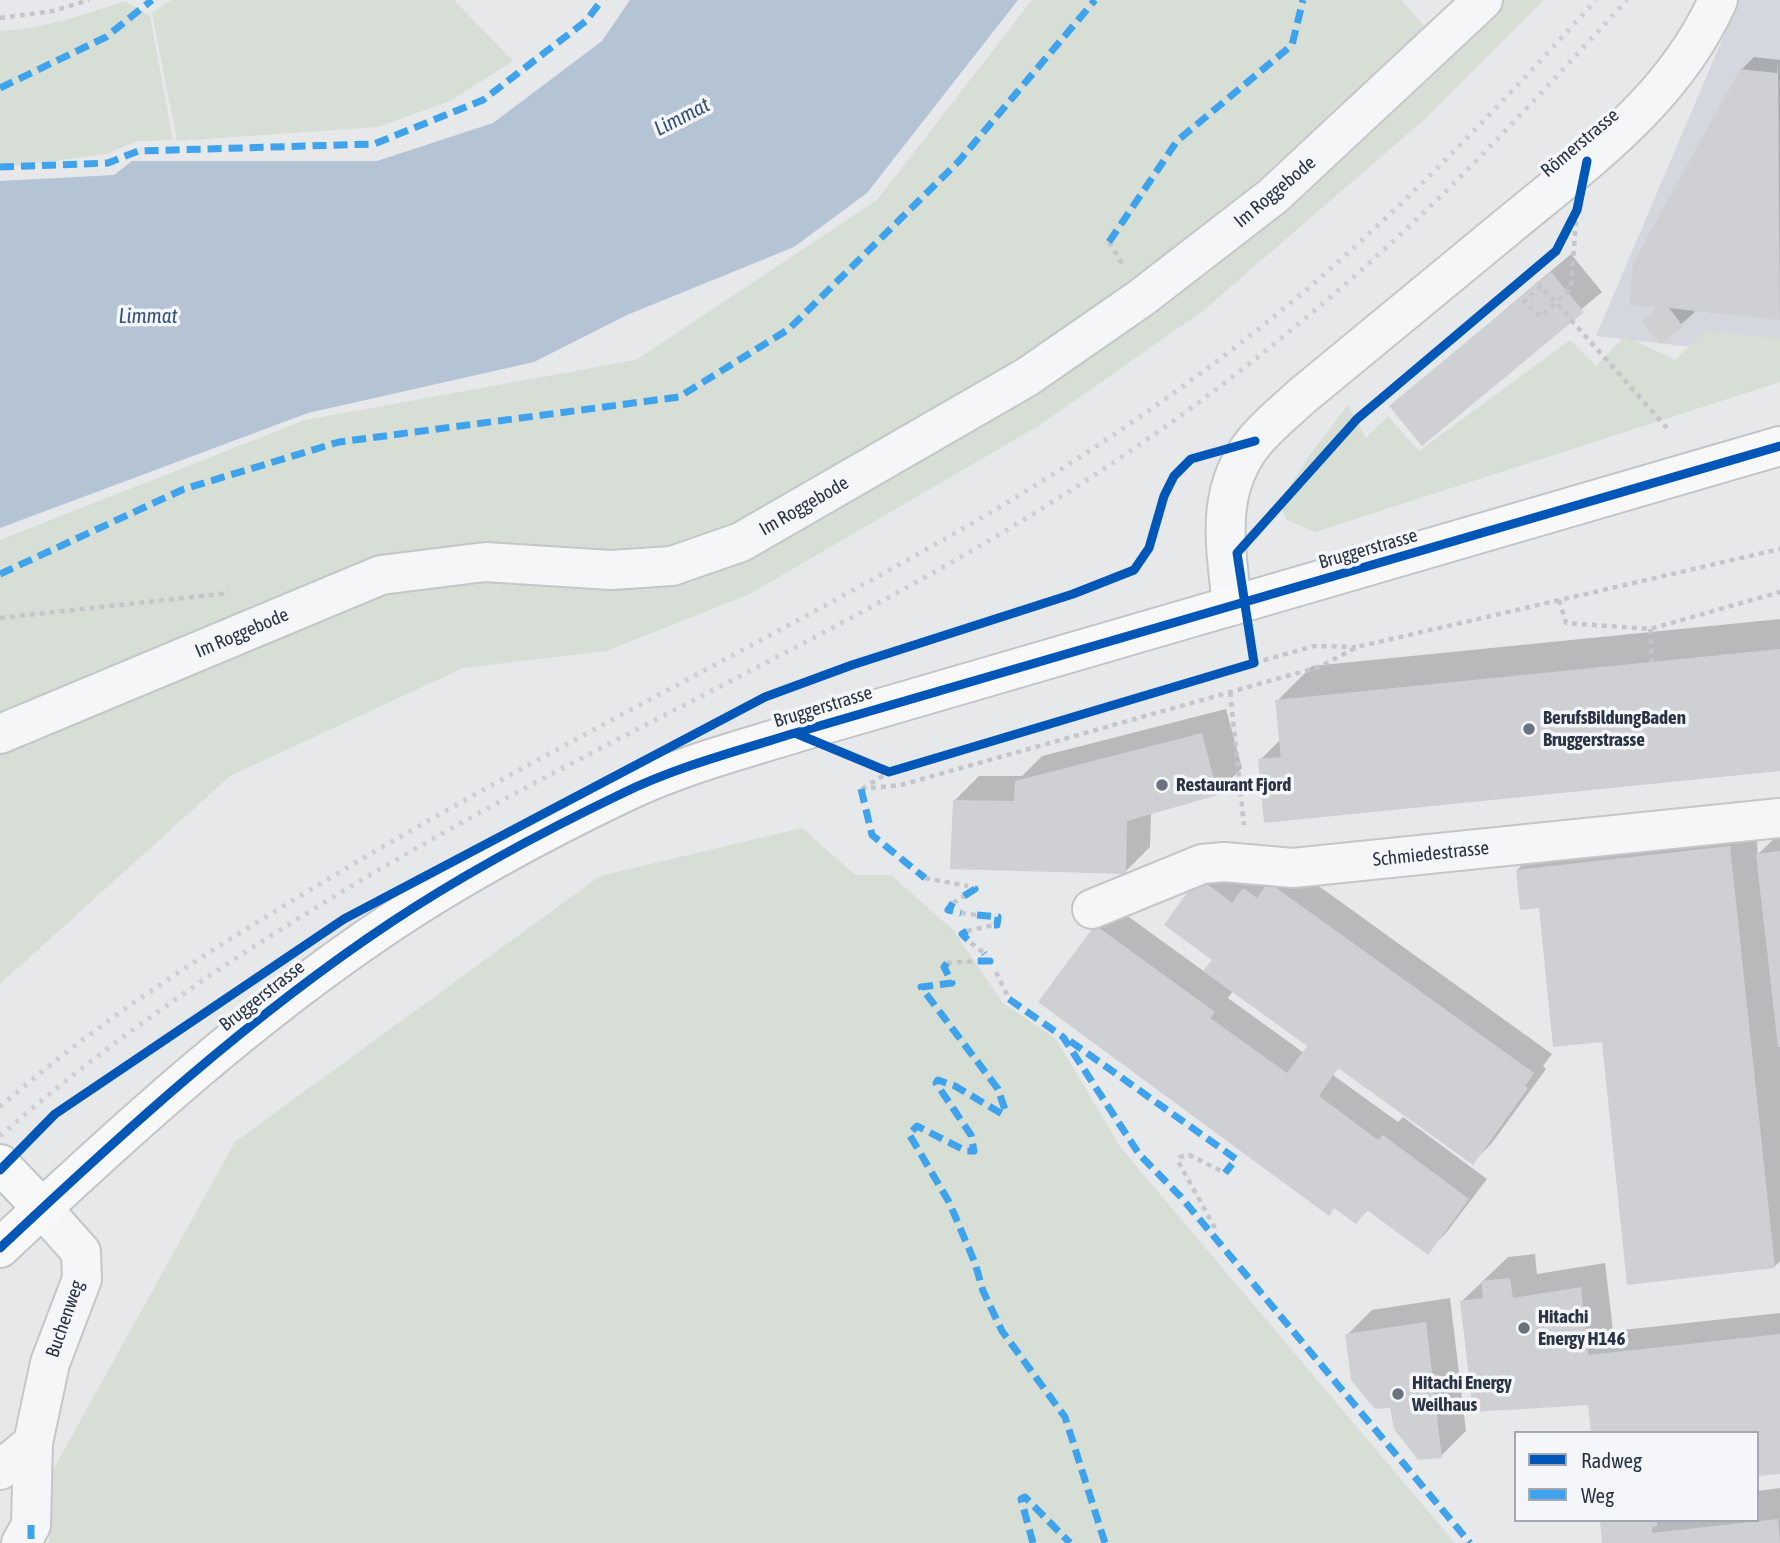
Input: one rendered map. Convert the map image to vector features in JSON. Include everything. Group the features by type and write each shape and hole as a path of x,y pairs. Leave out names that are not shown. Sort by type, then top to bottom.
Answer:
{"main road":[{"name":"Bruggerstrasse","path":"0,1248 22,1187 162,1099 265,1013 380,930 490,863 622,793 690,766 795,733 1408,556 1552,510 1780,446"}],"street":[{"name":"Im Roggebode","path":"0,734 381,575 485,562 611,570 672,566 741,542 1027,377 1142,298 1273,196 1483,0"},
{"name":"Römerstrasse","path":"1232,606 1225,503 1232,478 1255,441 1302,396 1619,135 1674,76 1693,49 1718,0"},
{"name":"Schmiedestrasse","path":"1092,909 1202,864 1249,864 1293,869 1780,818"},
{"name":"Buchenweg","path":"21,1543 31,1525 33,1443 50,1363 82,1279 81,1252 22,1187"},
{"path":"0,1470 33,1443"}],"path":[{"path":"0,18 53,11 89,0"},
{"path":"1577,210 1571,288 1563,295 1556,303 1541,317 1524,302 1541,286 1549,295 1557,303 1573,321 1667,428"},
{"path":"1254,663 1314,646 1357,647 1780,549"},
{"path":"0,618 221,596 234,592"},
{"path":"1559,600 1566,623 1650,629 1780,592"},
{"path":"1650,629 1652,662"},
{"path":"888,772 861,789 901,785 1319,667 1357,647"},
{"path":"1230,692 1249,864"},
{"path":"877,767 888,772"},
{"path":"925,878 968,886"},
{"path":"953,903 964,897"},
{"path":"961,913 977,915"},
{"path":"967,931 994,925"},
{"path":"971,943 985,953"},
{"path":"947,963 978,961"},
{"path":"996,972 1009,999"},
{"path":"1215,1227 1178,1161 1180,1157 1189,1155 1226,1173"}],"shaded area":[{"path":"171,0 454,0 513,61 450,101 378,127 177,141 152,13"},
{"path":"1032,0 1402,0 1444,50 1499,0 1544,0 1427,117 1204,310 1040,425 748,595 606,651 463,668 230,776 0,984 0,540 305,420 636,360 877,200"},
{"path":"1739,0 1780,0 1780,357 1596,336"},
{"path":"125,1 150,16 173,140 137,141 106,154 0,168 0,31 48,24"},
{"path":"1704,331 1780,338 1780,382 1315,532 1287,520 1279,503 1309,456 1348,405 1366,438 1388,416 1419,451 1570,340 1596,366 1625,336 1675,360"},
{"path":"802,828 855,875 891,875 953,930 1003,1003 1056,1039 1121,1148 1455,1543 49,1543 48,1479 235,1142 600,876"}],"water":[{"name":"Limmat","path":"630,0 1018,0 867,193 794,247 627,315 534,362 308,413 0,528 0,181 114,175 132,161 377,161 493,123 602,41"}],"building":[{"path":"1778,63 1780,320 1669,308 1683,326 1661,344 1642,321 1658,308 1629,305 1633,263 1740,69 1777,73"},
{"path":"1551,272 1584,312 1422,446 1389,406"},
{"name":"BerufsBildungBaden Bruggerstrasse","path":"1780,649 1780,771 1264,823 1258,759 1281,757 1275,700"},
{"path":"1202,733 1218,795 1127,821 1126,874 950,869 953,800 1014,801 1015,781"},
{"path":"1730,846 1775,1268 1627,1285 1602,1042 1553,1047 1539,908 1520,910 1516,870"},
{"path":"1780,851 1780,1047 1778,1047 1756,854"},
{"path":"1198,877 1232,903 1243,888 1257,898 1268,882 1534,1073 1525,1086 1528,1088 1473,1165 1338,1068 1319,1096 1378,1140 1383,1135 1469,1199 1428,1255 1367,1210 1356,1224 1334,1208 1329,1216 1038,1002 1095,925 1215,1012 1210,1018 1287,1073 1307,1046 1203,971 1212,960 1164,925"},
{"path":"1510,1278 1513,1298 1581,1287 1588,1355 1780,1334 1780,1474 1759,1476 1759,1431 1591,1431 1588,1405 1473,1412 1460,1301 1483,1298 1481,1281"},
{"name":"Hitachi Energy Weilhaus","path":"1426,1322 1442,1458 1418,1460 1394,1429 1390,1408 1375,1409 1351,1380 1345,1334"},
{"path":"1778,1519 1780,1543 1602,1543 1600,1522 1657,1522 1657,1526 1652,1527 1652,1533"}],"railway":[{"path":"0,1107 109,1020 305,893 462,802 941,541 1021,494 1138,418 1251,335 1387,217 1473,132 1596,0"},
{"path":"0,1136 153,1015 317,907 515,794 947,565 1032,515 1152,436 1264,352 1404,231 1546,88 1627,0"}],"marked path":[{"path":"0,88 106,37 152,0"},
{"path":"0,167 108,163 138,151 374,144 483,100 586,21 602,0"},
{"path":"0,574 184,489 339,442 679,397 789,329 959,161 1095,0"},
{"path":"1109,242 1177,141 1292,45 1303,0"},
{"path":"861,789 872,835 925,878"},
{"path":"964,896 975,889 968,886"},
{"path":"953,903 948,910 961,913"},
{"path":"977,915 998,917 997,925 994,925"},
{"path":"967,931 962,934 971,943"},
{"path":"978,961 990,961 984,953"},
{"path":"947,963 944,967 952,983 921,987 998,1089 1005,1110 1002,1114 955,1086 938,1080 936,1083 971,1135 974,1151 966,1151 917,1126 909,1134 949,1202 975,1263 983,1291 1002,1331 1065,1417 1105,1543"},
{"path":"1009,999 1063,1037 1139,1154 1181,1197 1470,1543"},
{"path":"1070,1041 1236,1159 1225,1173"},
{"path":"1033,1543 1021,1499 1025,1497 1070,1543"},
{"path":"31,1525 31,1543"}],"cycle path":[{"path":"795,733 889,772 1254,663 1237,553 1357,419 1556,251 1577,210 1587,161"},
{"path":"0,1170 55,1114 344,919 765,697 852,665 1073,594 1134,570 1149,548 1164,496 1174,476 1191,459 1255,441"},
{"path":"0,1248 188,1077 338,959 417,905 474,871 562,823 642,784 707,760 795,733 1780,446"}],"place":[{"name":"BerufsBildungBaden Bruggerstrasse","path":"1529,729"},
{"name":"Restaurant Fjord","path":"1162,785"},
{"name":"Hitachi Energy H146","path":"1524,1328"},
{"name":"Hitachi Energy Weilhaus","path":"1398,1394"}]}
